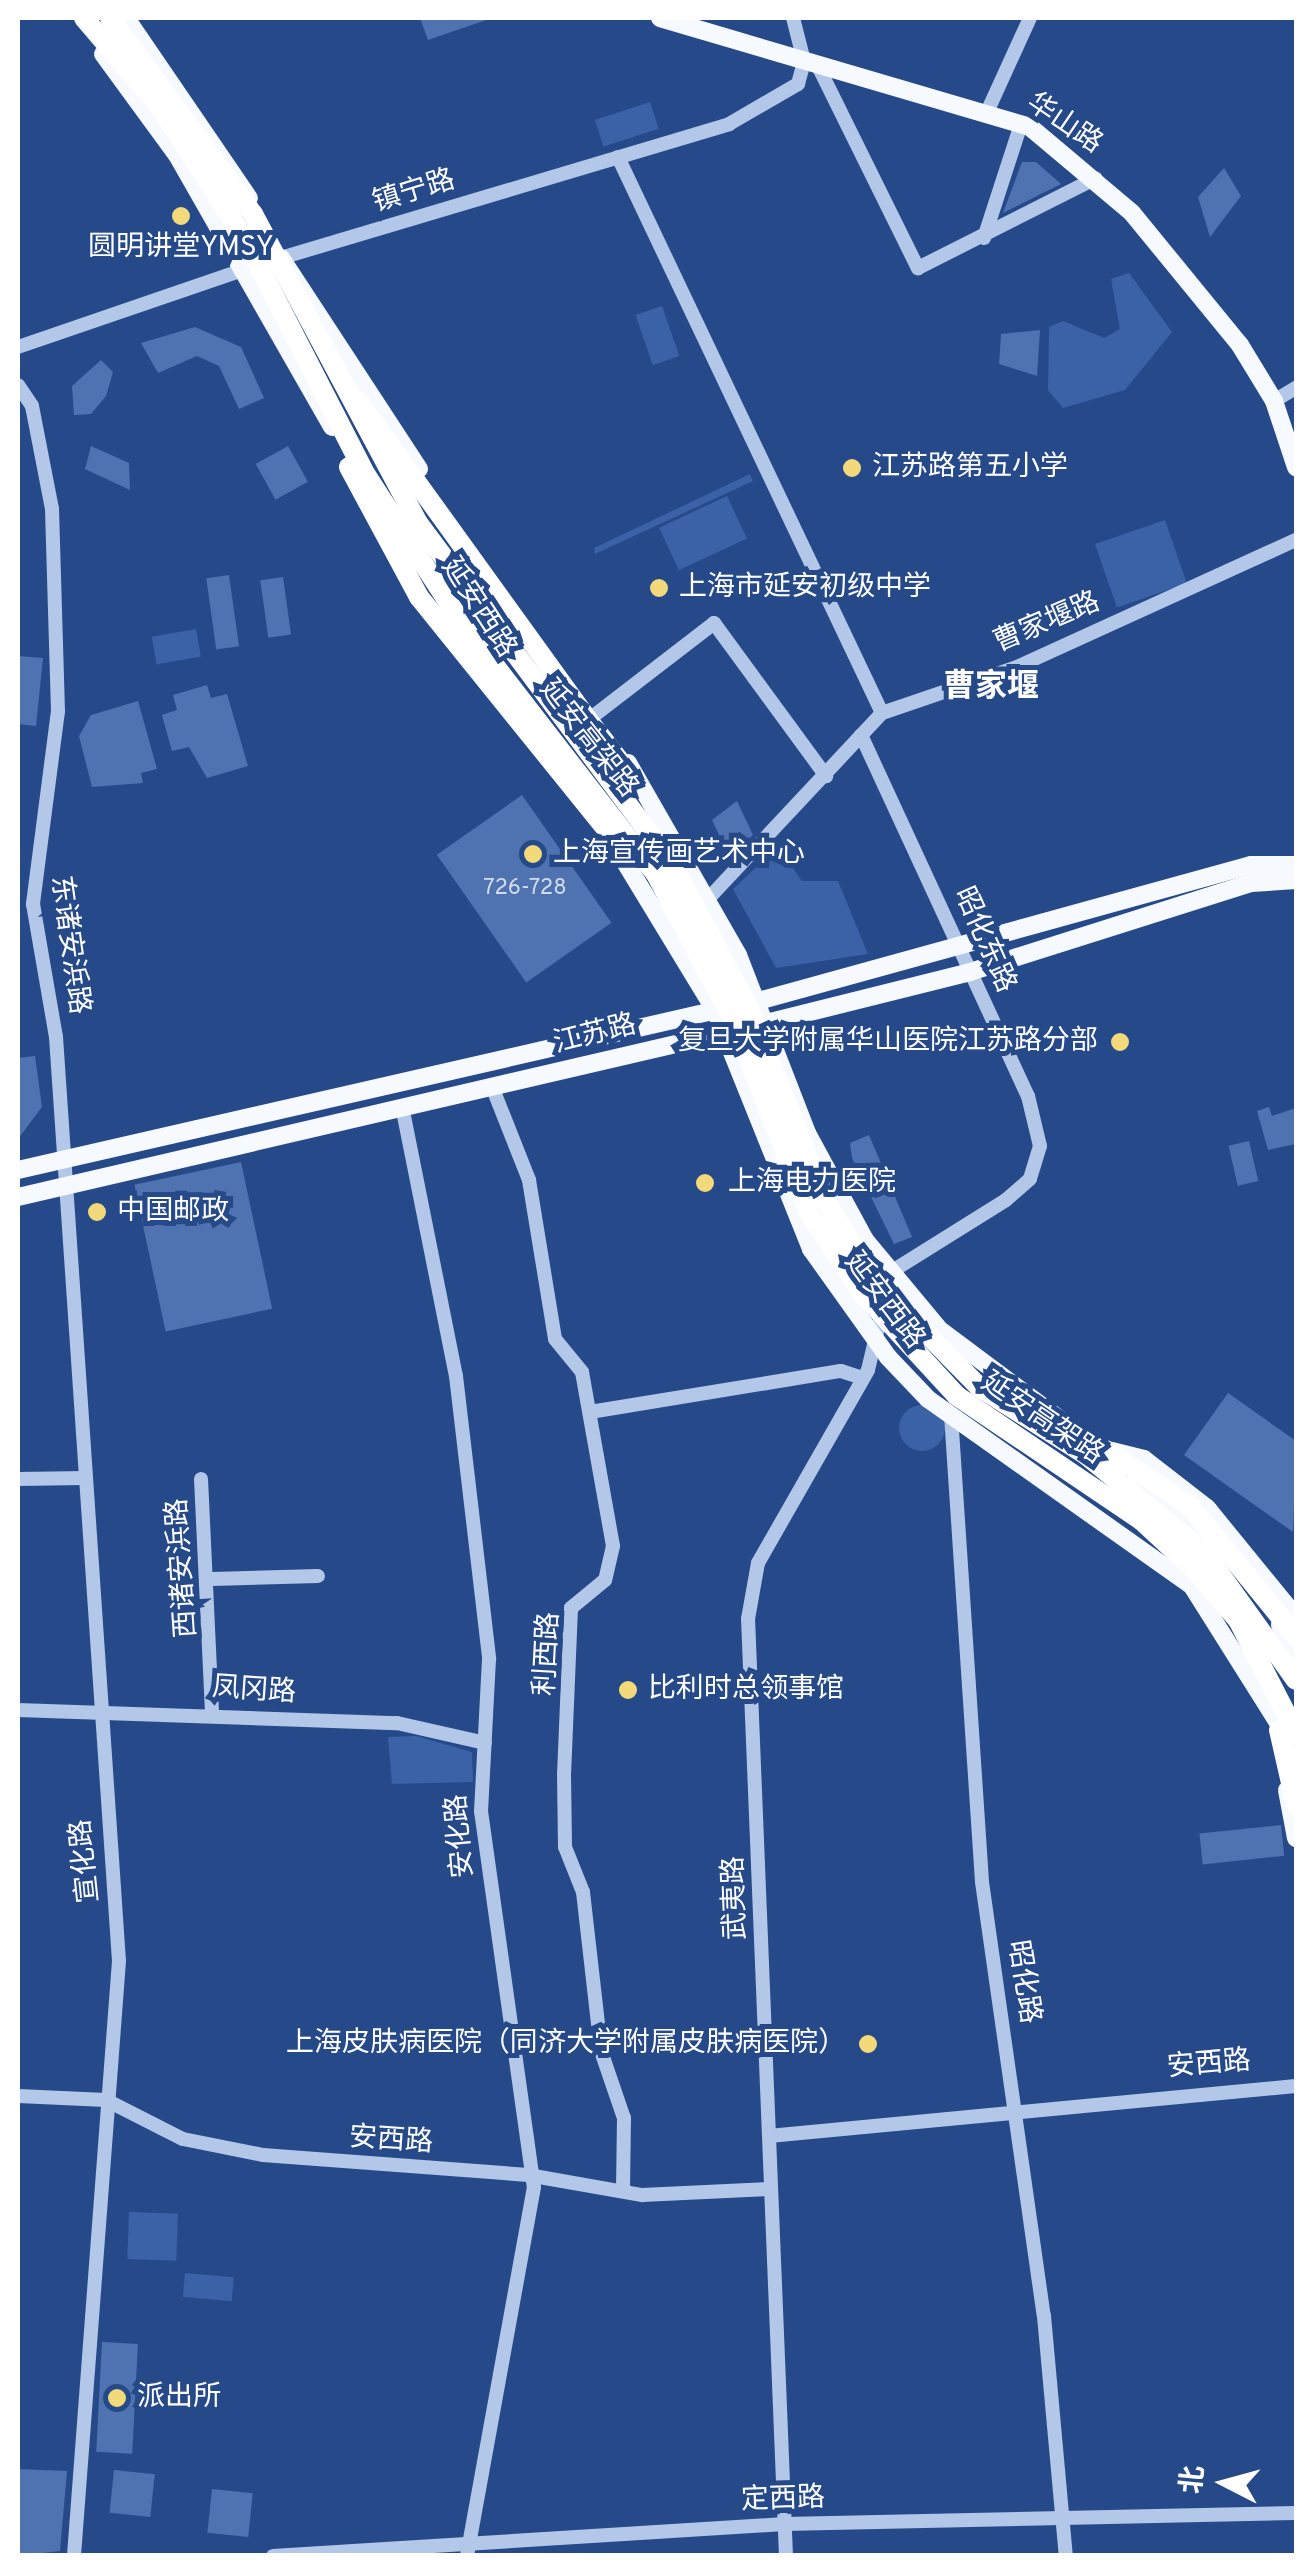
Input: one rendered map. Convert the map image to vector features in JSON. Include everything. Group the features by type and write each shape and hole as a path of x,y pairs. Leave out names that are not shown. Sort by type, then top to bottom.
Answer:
{"highway":[{"name":"延安高架路","path":"84,18 162,108 245,239 314,382 461,622 657,876 733,1020 810,1214 864,1296 958,1396 1142,1521 1196,1572 1238,1620 1288,1732 1296,1804"},
{"name":"延安高架路","path":"110,18 244,198 418,524 674,867 752,1015 824,1199 874,1280 979,1387 1086,1455 1205,1553 1296,1680"},
{"path":"334,366 632,777"},
{"path":"314,382 365,506 418,598 574,798 604,825"},
{"path":"1106,1450 1155,1478 1238,1555 1296,1636"}],"main road":[{"name":"延安西路","path":"75,18 177,155 241,271 469,650 604,825 715,1010 790,1210 879,1340 951,1415 1192,1586 1288,1732 1296,1838"},
{"name":"延安西路","path":"126,18 224,150 410,492 459,566 632,777 708,899 769,1023 807,1133 887,1271 940,1330 1106,1450 1260,1593 1296,1658"},
{"name":"华山路","path":"660,18 988,110 1021,124 1096,178 1240,345 1274,401 1296,467"},
{"name":"延安西路","path":"281,258 428,482 594,720"},
{"path":"410,492 428,482"},
{"path":"459,566 477,552"},
{"name":"江苏路","path":"18,1170 759,1001 962,950 1251,866 1296,865"},
{"name":"江苏路","path":"18,1197 68,1189 769,1023 970,972 1251,883 1296,880"},
{"name":"延安西路","path":"1106,1450 1144,1458 1206,1508 1296,1618"}],"street":[{"path":"793,18 811,63 918,268 984,238 1096,178"},
{"path":"988,110 1030,18"},
{"name":"镇宁路","path":"18,347 281,258 729,124 798,84 811,63"},
{"path":"984,238 1021,124"},
{"path":"618,157 882,713"},
{"name":"东诸安浜路","path":"18,385 32,406 53,528 58,711 33,904 66,1160"},
{"path":"1274,401 1296,388"},
{"name":"曹家堰路","path":"708,899 778,833 882,713 1017,667 1296,540"},
{"path":"594,720 714,624 826,776"},
{"name":"昭化东路","path":"861,735 1028,1096 1040,1146 1030,1179 1006,1200 887,1271"},
{"name":"利西路","path":"494,1088 532,1189 554,1333 579,1360 613,1553 605,1580 571,1608 565,1847 583,1892 603,2064 624,2118 623,2192"},
{"name":"安化路","path":"403,1111 456,1376 487,1632 481,1811 534,2199 467,2556"},
{"name":"宣化路","path":"66,1160 119,1961 74,2556"},
{"name":"武夷路","path":"786,2556 748,1619 758,1563 863,1378 879,1340 887,1271"},
{"path":"590,1412 841,1371 863,1378"},
{"name":"昭化路","path":"951,1415 982,1882 1019,2112 1066,2556"},
{"path":"18,1479 85,1478"},
{"name":"西诸安浜路","path":"201,1480 212,1580 212,1712"},
{"path":"212,1580 318,1576"},
{"path":"1259,1686 1296,1658"},
{"name":"凤冈路","path":"18,1710 212,1712 397,1723 484,1744"},
{"name":"安西路","path":"769,2136 1296,2086"},
{"name":"安西路","path":"18,2096 106,2100 221,2149 528,2175 623,2192 771,2189"},
{"name":"定西路","path":"273,2556 470,2539 784,2524 1296,2513"}],"shaded area":[{"path":"650,102 659,129 603,147 595,120"},
{"path":"1129,273 1172,332 1125,390 1063,408 1048,390 1049,327 1063,321 1104,338 1120,329 1111,279"},
{"path":"662,306 679,356 653,365 636,315"},
{"path":"750,474 753,481 595,554 594,548"},
{"path":"727,496 747,539 679,570 659,528"},
{"path":"1165,520 1187,583 1117,607 1095,544"},
{"path":"196,629 201,657 157,664 152,637"},
{"path":"778,847 802,881 838,881 868,954 776,968 733,889"},
{"path":"922,1405 938,1412 945,1428 938,1444 922,1451 906,1444 899,1428 906,1412"},
{"path":"416,1736 472,1752 473,1782 392,1784 388,1737"},
{"path":"129,2212 178,2214 176,2261 127,2259"},
{"path":"185,2273 234,2277 232,2301 183,2297"}],"building":[{"path":"420,18 488,18 489,19 428,40"},
{"path":"1022,162 1036,162 1061,184 1003,213"},
{"path":"1224,168 1241,196 1210,237 1198,197"},
{"path":"195,327 241,347 264,398 239,409 219,366 197,356 158,373 141,343"},
{"path":"1040,330 1037,376 999,364 1001,334"},
{"path":"101,360 113,372 106,396 91,414 74,415 72,386"},
{"path":"91,446 129,463 130,490 85,469"},
{"path":"288,446 308,482 276,500 256,464"},
{"path":"229,575 239,646 216,650 206,578"},
{"path":"283,577 291,634 268,638 260,580"},
{"path":"18,656 43,658 36,726 18,724"},
{"path":"207,685 211,698 227,694 248,766 207,778 189,747 172,751 162,715 177,710 173,695"},
{"path":"138,701 157,769 141,773 143,783 92,787 79,736 91,715"},
{"path":"522,795 611,923 526,982 437,855"},
{"path":"737,801 753,835 729,856 712,820"},
{"path":"35,1056 42,1107 18,1139 18,1058"},
{"path":"1269,1107 1272,1116 1296,1108 1296,1144 1268,1150 1257,1111"},
{"path":"869,1135 912,1237 894,1244 852,1158 850,1143"},
{"path":"1249,1141 1258,1181 1238,1186 1229,1146"},
{"path":"241,1162 272,1309 166,1331 134,1185"},
{"path":"1228,1393 1296,1441 1293,1532 1184,1455"},
{"path":"1281,1825 1284,1856 1203,1864 1199,1834"},
{"name":"派出所","path":"102,2342 138,2344 132,2454 96,2452"},
{"path":"18,2469 67,2471 60,2551 18,2556"},
{"path":"114,2470 155,2474 150,2517 110,2513"},
{"path":"212,2489 253,2493 248,2537 207,2533"}],"place":[{"name":"圆明讲堂YMSY","path":"181,216"},
{"name":"江苏路第五小学","path":"852,468"},
{"name":"上海市延安初级中学","path":"659,588"},
{"name":"上海宣传画艺术中心","path":"533,854"},
{"name":"复旦大学附属华山医院江苏路分部","path":"1120,1042"},
{"name":"上海电力医院","path":"705,1183"},
{"name":"中国邮政","path":"97,1212"},
{"name":"比利时总领事馆","path":"628,1690"},
{"name":"上海皮肤病医院（同济大学附属皮肤病医院）","path":"868,2044"},
{"name":"派出所","path":"117,2398"}],"district":[{"name":"曹家堰","path":"991,688"}]}
